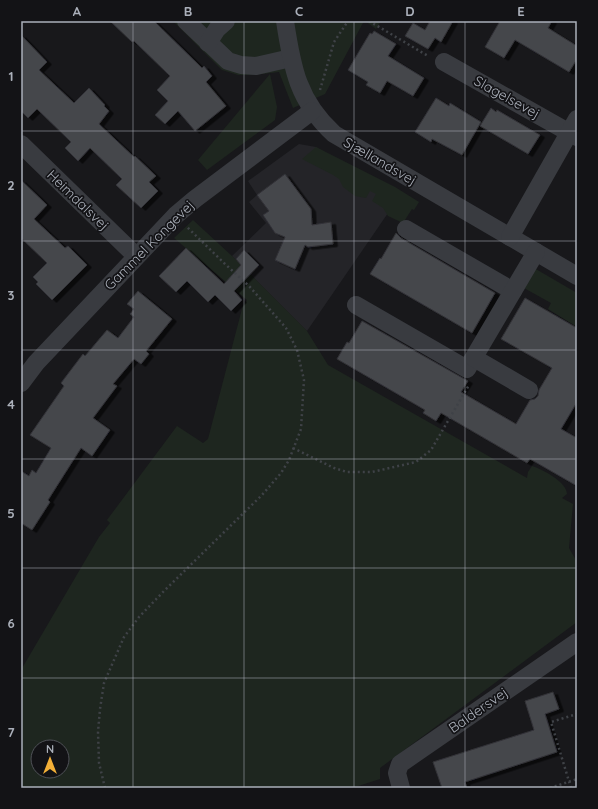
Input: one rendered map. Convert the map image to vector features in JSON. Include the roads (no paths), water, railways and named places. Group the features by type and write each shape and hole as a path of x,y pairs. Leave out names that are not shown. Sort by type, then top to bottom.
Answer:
{"street":[{"path":"186,21 228,61 241,66 256,66 291,58"},
{"path":"208,43 217,29 226,21"},
{"name":"Sjællandsvej","path":"285,21 291,58 302,94 312,111 334,134 577,276"},
{"name":"Slagelsevej","path":"444,62 574,129 510,237"},
{"name":"Gammel Kongevej","path":"21,383 36,362 176,215 201,194 312,111"},
{"name":"Heimdalsvej","path":"21,144 136,256"},
{"path":"406,229 513,291"},
{"path":"470,364 536,252"},
{"path":"356,305 470,364 529,390"},
{"name":"Baldersvej","path":"401,788 398,773 400,764 577,642"}]}
